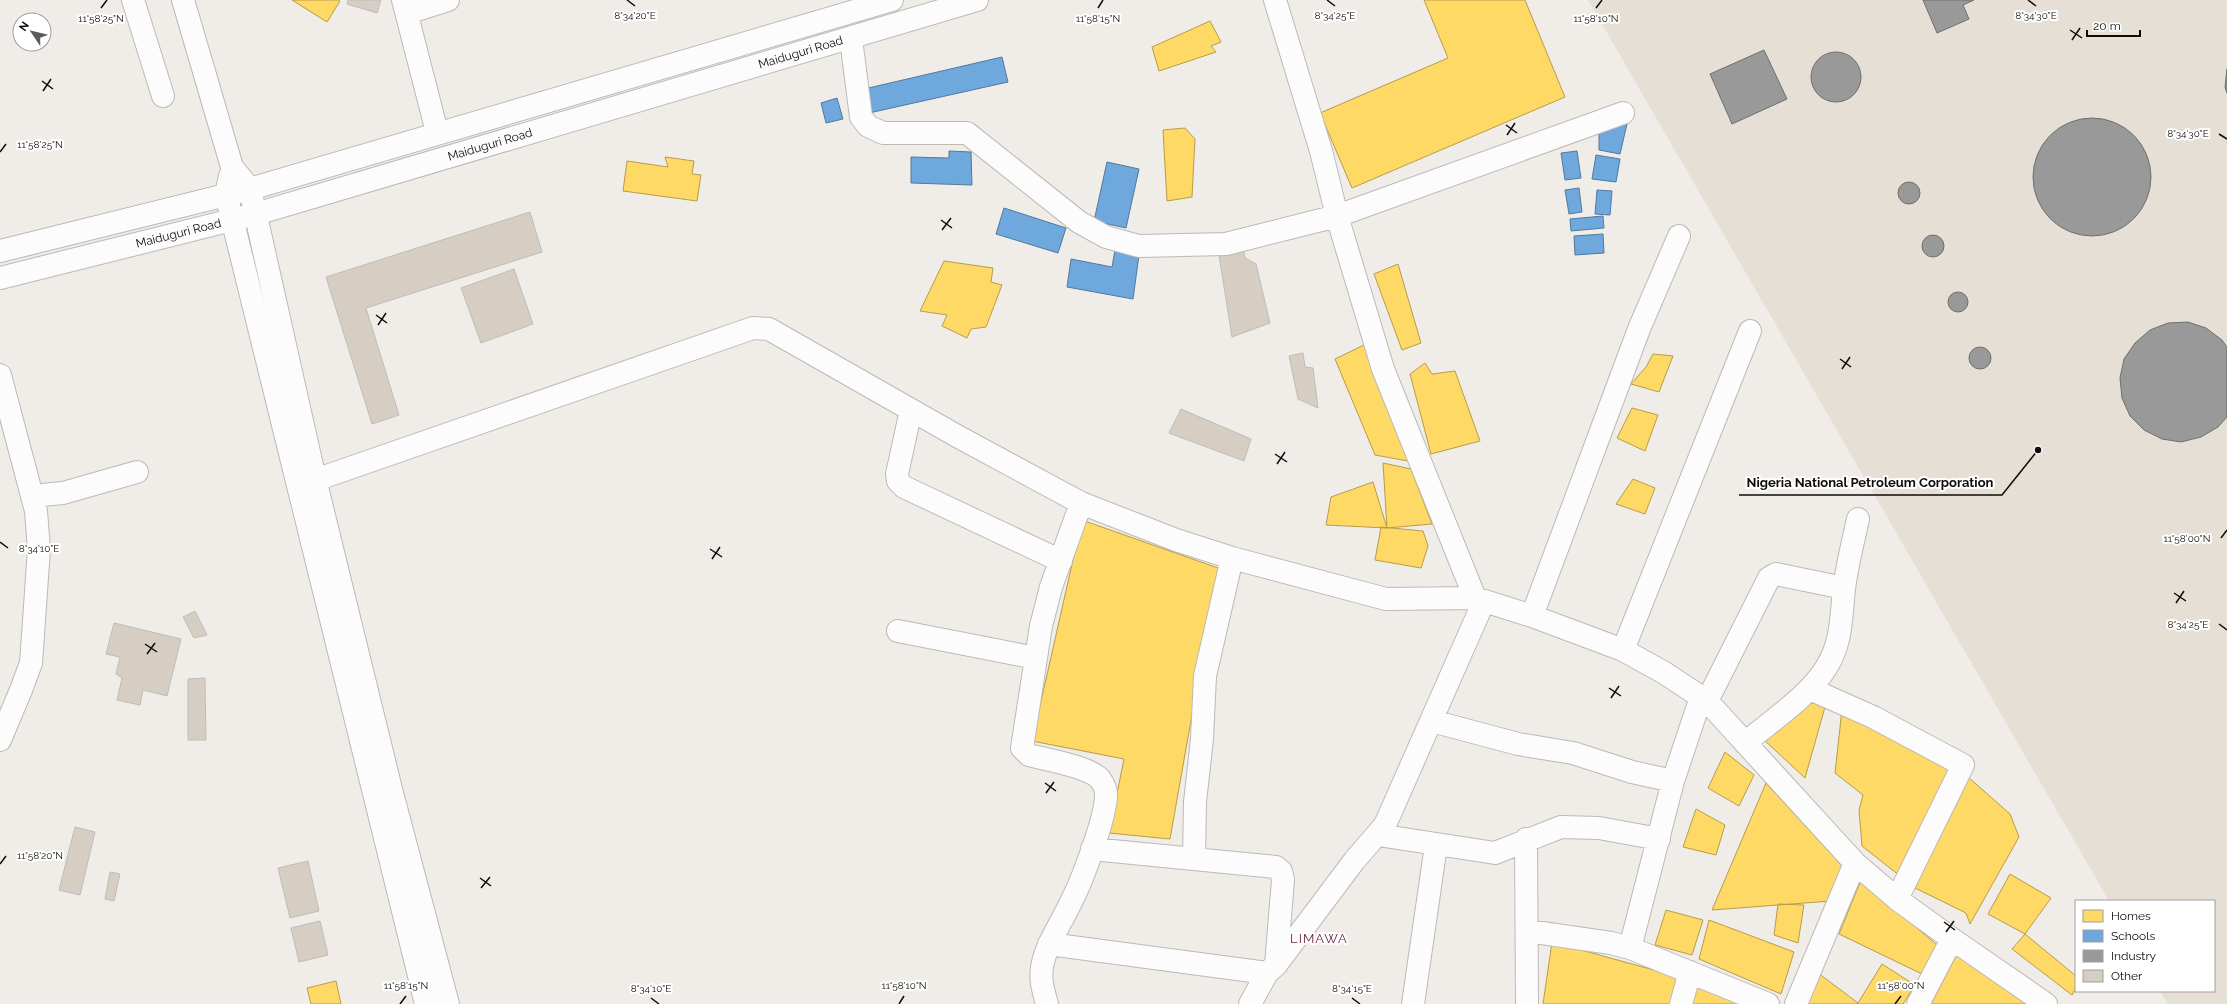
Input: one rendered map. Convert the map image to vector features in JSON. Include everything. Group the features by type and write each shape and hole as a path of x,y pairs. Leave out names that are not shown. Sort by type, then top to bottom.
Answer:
{"main road":[{"path":"133,0 163,96"},
{"path":"183,0 232,167 250,189 307,482 426,1004"},
{"path":"437,132 405,6 448,0"},
{"path":"0,251 250,189 437,132 892,0"},
{"name":"Maiduguri Road","path":"0,278 256,214 851,39 977,0"},
{"path":"1250,1004 1271,969 1354,861 1378,835 1391,812 1432,721 1479,599 1383,369 1336,216 1321,151 1274,0"},
{"path":"851,39 861,117 868,126 883,133 967,133 1080,222 1106,237 1139,246 1226,244 1336,216 1623,113"},
{"path":"232,167 226,194 307,482 448,1004"},
{"path":"1532,616 1639,329 1679,236"},
{"path":"307,482 753,328 768,329 786,337 911,410 1082,503 1176,540 1232,558 1386,599 1479,599 1532,616 1623,650 1664,672 1704,699 1855,863 1897,899 2046,1004"},
{"path":"1623,650 1750,330"},
{"path":"0,375 36,511 39,548 30,663 22,690 0,740"},
{"path":"911,410 897,474 898,481 904,487 1060,561"},
{"path":"32,496 63,493 137,472"},
{"path":"1047,1004 1041,980 1042,963 1049,944 1072,901 1092,849 1103,813 1106,792 1100,780 1092,772 1029,755 1022,748 1043,619 1060,561 1082,503"},
{"path":"1745,743 1810,688 1826,669 1836,650 1843,621 1844,588 1858,519"},
{"path":"1194,859 1196,802 1202,739 1205,676 1232,558"},
{"path":"1630,948 1673,781 1704,699 1769,578 1776,574 1844,588"},
{"path":"898,631 1036,658"},
{"path":"1810,688 1874,717 1963,765 1897,899"},
{"path":"1432,721 1518,744 1573,753 1632,772 1673,781"},
{"path":"1378,835 1495,853 1526,839 1561,827 1599,828 1658,839"},
{"path":"1526,839 1528,931 1527,1004"},
{"path":"1414,1004 1436,845"},
{"path":"1092,849 1276,867 1281,871 1283,880 1271,969"},
{"path":"1796,1004 1855,863"},
{"path":"1528,931 1611,943 1630,948 1768,1004"},
{"path":"1918,1004 1952,939"},
{"path":"1049,944 1271,969"},
{"path":"1681,1004 1690,972"}],"shaded area":[{"path":"1588,0 2227,0 2227,1004 2168,1004 2161,992 2215,992 2215,900 2108,900"}],"building: Homes":[{"path":"292,0 338,0 340,1 327,22"},
{"path":"1424,0 1525,0 1565,97 1352,188 1320,113 1448,58"},
{"path":"1210,21 1221,42 1211,46 1216,52 1159,71 1152,47"},
{"path":"1185,128 1195,139 1192,197 1167,201 1163,130"},
{"path":"665,157 694,161 692,174 701,175 697,201 623,191 627,161 668,167"},
{"path":"944,261 993,268 991,282 1002,285 986,327 971,329 967,338 942,326 947,315 920,311"},
{"path":"1398,264 1421,343 1402,350 1374,274"},
{"path":"1366,344 1408,461 1375,455 1335,359"},
{"path":"1653,354 1673,356 1659,392 1631,384 1646,367"},
{"path":"1425,363 1432,374 1455,371 1480,441 1431,454 1410,374"},
{"path":"1632,408 1658,415 1645,451 1617,438"},
{"path":"1383,463 1411,469 1432,524 1387,528"},
{"path":"1633,479 1655,488 1645,514 1616,504"},
{"path":"1373,482 1387,528 1326,525 1331,497"},
{"path":"1082,520 1218,568 1170,839 1109,833 1124,759 1032,741"},
{"path":"1381,527 1423,531 1428,546 1421,568 1375,560"},
{"path":"1809,697 1825,707 1805,778 1763,739"},
{"path":"1842,709 1954,770 1900,876 1862,846 1859,810 1863,795 1835,773"},
{"path":"1725,752 1754,775 1739,806 1708,788"},
{"path":"1967,776 2010,814 2019,837 1970,924 1966,913 1915,888"},
{"path":"1766,783 1844,868 1831,901 1712,910"},
{"path":"1696,809 1725,825 1716,855 1683,847"},
{"path":"2010,874 2051,898 2025,934 1988,914"},
{"path":"1861,880 1937,945 1922,974 1839,934"},
{"path":"1778,904 1804,905 1798,943 1774,935"},
{"path":"1666,910 1703,920 1692,955 1655,945"},
{"path":"1709,920 1794,952 1781,994 1699,959"},
{"path":"2025,934 2075,975 2075,989 2072,995 2012,949"},
{"path":"1552,942 1683,978 1674,1004 1543,1004"},
{"path":"1957,954 2026,1004 1931,1004"},
{"path":"1882,964 1915,985 1903,1004 1859,1004 1858,1003"},
{"path":"1818,973 1858,1003 1803,1004"},
{"path":"336,981 341,1004 311,1004 307,988"},
{"path":"1695,985 1746,1004 1690,1004"}],"building: Schools":[{"path":"1002,57 1008,82 869,113 864,89"},
{"path":"837,98 843,119 826,123 821,103"},
{"path":"1627,124 1620,154 1599,150 1599,131"},
{"path":"949,151 971,152 972,185 911,183 911,157 949,158"},
{"path":"1577,151 1581,178 1565,180 1561,153"},
{"path":"1596,155 1620,159 1616,182 1592,179"},
{"path":"1107,162 1139,169 1126,228 1094,221"},
{"path":"1579,188 1582,212 1569,214 1565,190"},
{"path":"1597,190 1612,191 1610,215 1595,214"},
{"path":"1004,208 1066,228 1058,253 996,234"},
{"path":"1603,216 1604,228 1571,231 1570,219"},
{"path":"1603,234 1604,253 1575,255 1574,236"},
{"path":"1115,250 1139,255 1133,299 1067,287 1071,259 1112,267"}],"building: Industry":[{"path":"1923,0 1974,0 1963,5 1969,19 1937,33"},
{"path":"1764,50 1787,99 1732,124 1710,74"},
{"path":"1831,52 1841,52 1854,59 1861,72 1861,82 1854,95 1841,102 1831,102 1822,98 1815,91 1811,82 1811,72 1815,63 1822,56"},
{"path":"2227,69 2227,93 2225,87"},
{"path":"2092,118 2103,119 2115,123 2134,135 2146,154 2150,166 2150,188 2146,200 2134,219 2115,231 2103,235 2092,236 2081,235 2069,231 2050,219 2038,200 2034,188 2033,177 2034,166 2038,154 2050,135 2069,123 2081,119"},
{"path":"1909,182 1917,185 1920,193 1917,201 1909,204 1901,201 1898,193 1901,185"},
{"path":"1933,235 1941,238 1944,246 1941,254 1933,257 1925,254 1922,246 1925,238"},
{"path":"1954,292 1962,292 1968,298 1968,306 1962,312 1954,312 1948,306 1948,298"},
{"path":"2188,322 2206,328 2222,340 2227,347 2227,417 2218,427 2201,437 2181,442 2162,439 2144,430 2130,416 2122,398 2120,378 2124,359 2135,343 2150,330 2168,323"},
{"path":"1980,347 1988,350 1991,358 1988,366 1980,369 1972,366 1969,358 1972,350"}],"building: Other":[{"path":"348,0 381,0 377,13 347,4"},
{"path":"530,212 542,252 366,308 399,415 372,424 326,277"},
{"path":"1243,248 1245,258 1256,264 1270,323 1232,337 1219,255"},
{"path":"514,269 533,324 481,343 461,288"},
{"path":"1303,353 1305,367 1313,368 1318,408 1298,399 1289,356"},
{"path":"1181,409 1251,439 1244,461 1169,433"},
{"path":"195,611 207,635 194,638 183,617"},
{"path":"114,623 181,639 167,696 143,690 140,705 117,700 122,678 116,674 120,657 106,654"},
{"path":"205,678 206,740 188,740 188,679"},
{"path":"75,827 95,832 80,895 59,890"},
{"path":"308,861 319,911 290,918 278,868"},
{"path":"110,872 120,874 114,901 105,899"},
{"path":"320,921 328,955 299,962 291,928"}],"place":[{"name":"Nigeria National Petroleum Corporation","path":"2038,450"}],"district":[{"name":"LIMAWA","path":"1319,938"}]}
